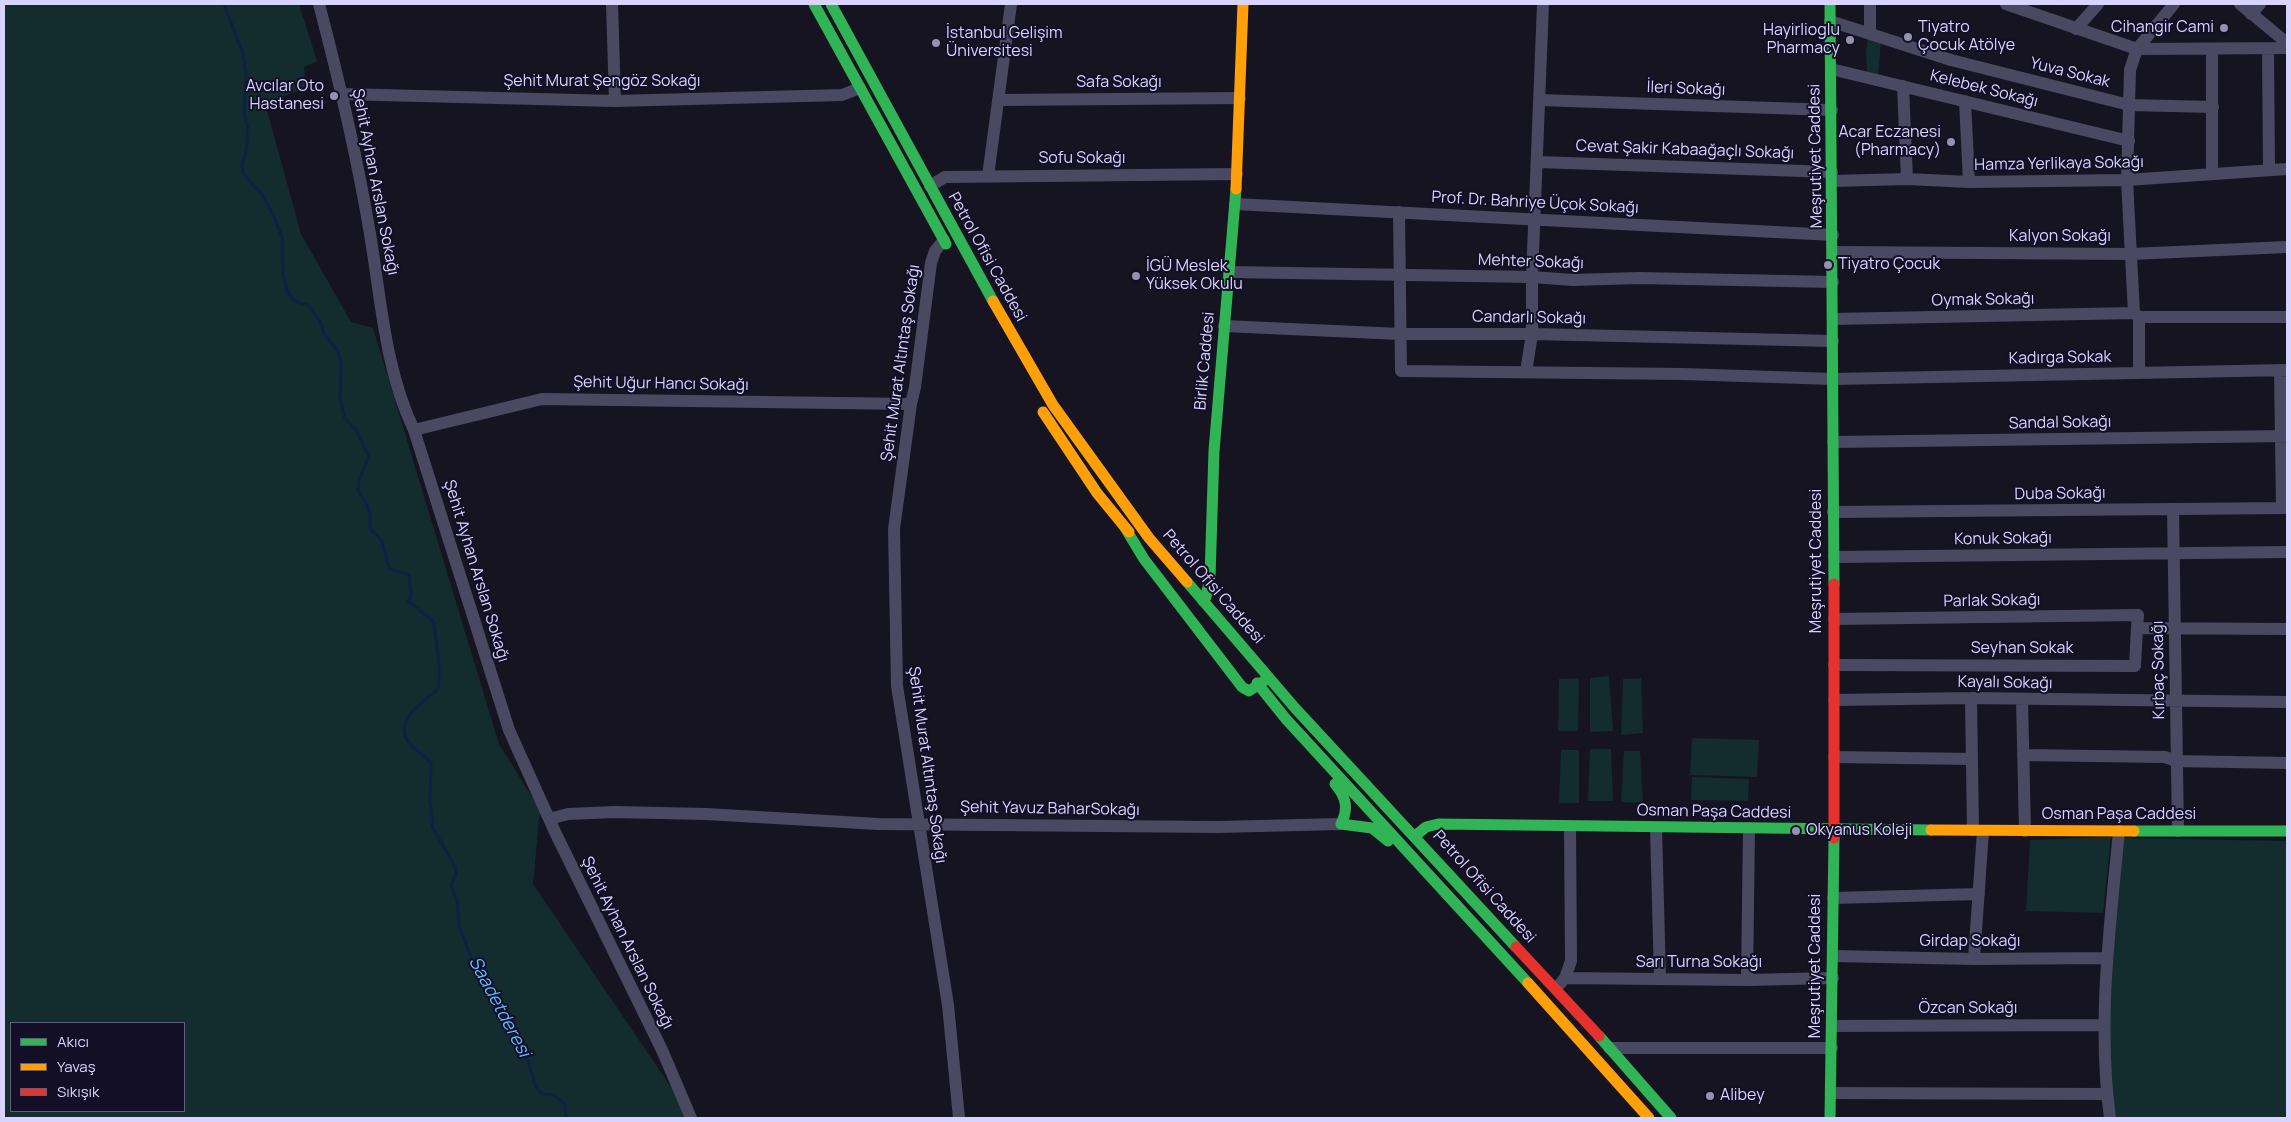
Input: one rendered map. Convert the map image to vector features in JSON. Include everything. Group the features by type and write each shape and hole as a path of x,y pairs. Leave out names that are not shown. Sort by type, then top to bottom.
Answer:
{"main road":[{"name":"Petrol Ofisi Caddesi","path":"814,4 917,194 954,258"},
{"name":"Petrol Ofisi Caddesi","path":"831,4 1020,351 1053,405 1128,512 1295,708 1415,836 1671,1118"},
{"name":"Birlik Caddesi","path":"1203,601 1210,577 1214,451 1235,204 1243,4"},
{"name":"Meşrutiyet Caddesi","path":"1830,4 1834,512 1834,830 1830,1118"},
{"path":"917,194 930,186"},
{"name":"Petrol Ofisi Caddesi","path":"1036,401 1097,493 1232,654"},
{"path":"1124,526 1144,559 1242,687 1249,691 1269,678"},
{"name":"Petrol Ofisi Caddesi","path":"1249,675 1286,719 1441,887 1649,1118"},
{"path":"1317,712 1304,706 1295,708 1286,719 1286,727 1291,735 1344,792 1347,808 1341,824 1364,826 1379,832 1422,874 1441,887"},
{"path":"1336,735 1371,776 1415,836"},
{"name":"Osman Paşa Caddesi","path":"1415,836 1426,827 1438,824 1834,830 2287,831"},
{"path":"1600,1062 1639,1118"}],"street":[{"name":"Şehit Ayhan Arslan Sokağı","path":"319,4 342,94 370,232 394,376 403,406 414,430 509,730 549,819 662,1050 691,1118"},
{"path":"612,4 615,101"},
{"path":"988,176 1011,4"},
{"path":"1526,372 1532,334 1532,277 1543,4"},
{"path":"1870,4 1870,34"},
{"path":"2006,4 2022,7 2076,29 2137,49 2287,48"},
{"path":"2076,29 2098,4"},
{"path":"2138,373 2127,180 2130,70 2137,49 2174,4"},
{"path":"2240,4 2255,9 2287,43"},
{"name":"Yuva Sokak","path":"1830,21 1951,60 2129,105 2213,107"},
{"path":"2268,49 2269,170"},
{"path":"2212,50 2212,173"},
{"name":"Kelebek Sokağı","path":"1831,69 2129,141"},
{"path":"1903,86 1906,179"},
{"name":"Şehit Murat Şengöz Sokağı","path":"342,94 615,101 842,95 860,88"},
{"name":"Safa Sokağı","path":"998,100 1240,98"},
{"name":"İleri Sokağı","path":"1539,100 1832,110"},
{"path":"1965,101 1969,182"},
{"name":"Cevat Şakir Kabaağaçlı Sokağı","path":"1537,162 1832,176"},
{"name":"Hamza Yerlikaya Sokağı","path":"1832,176 1969,182 2127,180 2287,169"},
{"name":"Sofu Sokağı","path":"930,186 945,176 1237,174"},
{"name":"Prof. Dr. Bahriye Üçok Sokağı","path":"1235,204 1832,235"},
{"path":"1399,212 1398,276 1400,334"},
{"name":"Şehit Murat Altıntaş Sokağı","path":"944,240 936,251 931,263 916,387 911,404 894,529 895,655 897,686 948,1005 960,1118"},
{"name":"Kalyon Sokağı","path":"1833,252 2131,254 2287,247"},
{"name":"Mehter Sokağı","path":"1229,272 1532,277 1573,280 1639,278 1833,282"},
{"name":"Oymak Sokağı","path":"1833,320 2136,315 2287,317"},
{"name":"Candarlı Sokağı","path":"1224,326 1400,334 1532,334 1833,342"},
{"name":"Kadırga Sokak","path":"1400,334 1401,371 1833,379 2283,370"},
{"path":"2283,370 2284,508"},
{"name":"Şehit Uğur Hancı Sokağı","path":"414,430 542,399 911,404"},
{"name":"Sandal Sokağı","path":"1833,442 2284,436"},
{"name":"Duba Sokağı","path":"1834,512 2284,508"},
{"name":"Kırbaç Sokağı","path":"2173,509 2178,831"},
{"name":"Konuk Sokağı","path":"1834,557 2287,552"},
{"name":"Parlak Sokağı","path":"1834,619 2138,615 2137,628"},
{"path":"2137,628 2287,629"},
{"name":"Seyhan Sokak","path":"1834,665 2135,666 2137,628"},
{"path":"1971,698 1972,758 1978,831 1979,894 1974,959"},
{"name":"Kayalı Sokağı","path":"1834,700 1971,698 2287,702"},
{"path":"2022,699 2025,831"},
{"path":"2024,755 2165,757 2176,761 2287,764"},
{"path":"1834,757 1972,758"},
{"name":"Şehit Yavuz BaharSokağı","path":"549,819 568,814 614,812 706,814 878,824 1218,827 1341,824"},
{"path":"1556,990 1565,978 1571,960 1570,827"},
{"path":"1656,828 1660,979"},
{"path":"1746,980 1749,828"},
{"path":"2110,1118 2106,1094 2104,1025 2106,958 2119,831"},
{"path":"1833,898 1979,894"},
{"name":"Girdap Sokağı","path":"1833,956 1974,959 2106,958"},
{"name":"Sarı Turna Sokağı","path":"1565,978 1746,980 1832,978"},
{"name":"Özcan Sokağı","path":"1832,1026 2104,1025"},
{"path":"1609,1048 1832,1048"},
{"path":"1831,1094 2106,1094"}],"green space":[{"path":"4,4 299,4 317,61 304,67 306,88 265,103 301,234 351,322 373,328 499,744 540,810 533,884 692,1118 4,1118"},
{"path":"1868,38 1881,41 1878,76 1867,74 1866,51"},
{"path":"1609,676 1613,731 1590,732 1590,678"},
{"path":"1579,678 1578,731 1558,731 1559,679"},
{"path":"1641,678 1643,733 1621,735 1623,679"},
{"path":"1692,738 1759,740 1757,777 1690,775"},
{"path":"1590,749 1611,749 1613,801 1588,801"},
{"path":"1561,750 1579,750 1579,803 1559,803"},
{"path":"1624,751 1640,751 1643,803 1621,802"},
{"path":"1692,777 1749,779 1748,801 1691,800"},
{"path":"2111,837 2103,913 2026,911 2030,840"},
{"path":"2124,838 2287,841 2287,1118 2114,1118 2109,1046 2115,920"}],"waterway":[{"name":"Saadetderesi","path":"224,4 243,54 246,74 244,113 248,129 246,151 242,164 243,173 263,196 273,214 282,237 283,274 288,293 296,302 308,305 320,321 324,334 338,351 341,362 340,399 345,418 357,432 369,457 359,479 358,491 367,505 370,515 370,529 382,541 389,568 409,575 411,595 408,601 434,622 440,672 438,689 407,718 404,733 410,744 431,763 430,801 433,828 455,867 456,874 451,885 457,902 459,926 478,975 523,1046 536,1087 542,1094 553,1095 565,1104 566,1118"}],"traffic: fast":[{"path":"814,4 946,244"},
{"path":"831,4 993,301"},
{"path":"1830,4 1834,584"},
{"path":"1203,601 1206,597 1210,577 1214,451 1236,189"},
{"path":"1124,526 1144,559 1242,687 1249,691 1267,679"},
{"path":"1187,582 1295,708 1516,947"},
{"path":"1257,683 1286,719 1528,983"},
{"path":"1335,784 1342,793 1346,808 1341,824 1372,828 1388,841"},
{"path":"1415,836 1426,827 1438,824 1931,830"},
{"path":"2134,831 2287,831"},
{"path":"1830,1118 1834,838"},
{"path":"1599,1036 1671,1118"}],"traffic: slow":[{"path":"1236,189 1243,4"},
{"path":"993,301 1053,405 1149,538 1187,582"},
{"path":"1043,412 1097,493 1129,532"},
{"path":"1931,830 2134,831"},
{"path":"1528,983 1649,1118"}],"traffic: jam":[{"path":"1834,584 1834,838"},
{"path":"1516,947 1599,1036"}],"place":[{"name":"Cihangir Cami","path":"2224,28"},
{"name":"Tiyatro Çocuk Atölye","path":"1908,37"},
{"name":"Hayirlioglu Pharmacy","path":"1850,40"},
{"name":"İstanbul Gelişim Üniversitesi","path":"936,43"},
{"name":"Avcılar Oto Hastanesi","path":"334,96"},
{"name":"Acar Eczanesi (Pharmacy)","path":"1951,142"},
{"name":"Tiyatro Çocuk","path":"1828,265"},
{"name":"İGÜ Meslek Yüksek Okulu","path":"1136,276"},
{"name":"Okyanus Koleji","path":"1796,831"},
{"name":"Alibey","path":"1710,1096"}]}
